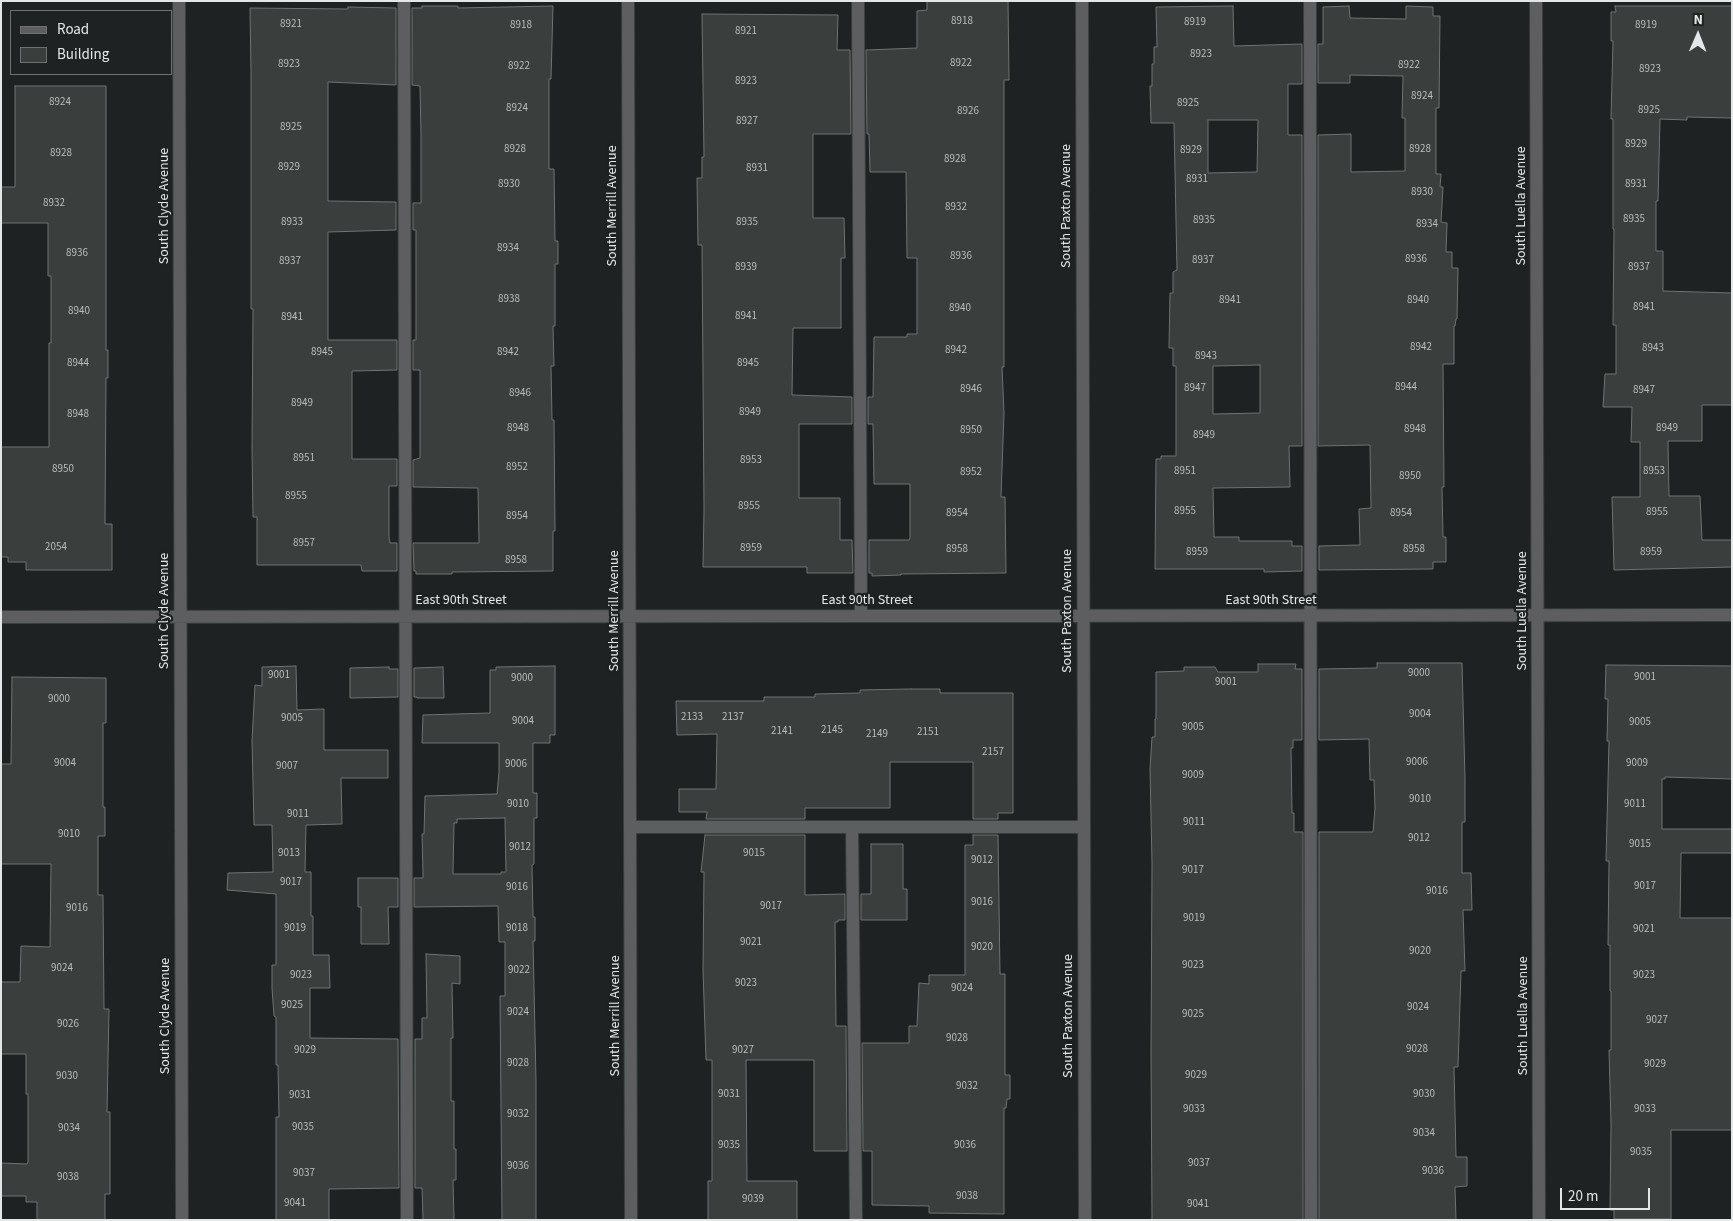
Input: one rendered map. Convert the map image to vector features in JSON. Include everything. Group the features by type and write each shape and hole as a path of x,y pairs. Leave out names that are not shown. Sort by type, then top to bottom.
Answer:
{"street":[{"name":"South Clyde Avenue","path":"180,1 182,1220"},
{"path":"404,1 407,1220"},
{"name":"South Merrill Avenue","path":"628,1 632,1220"},
{"path":"858,1 860,616"},
{"name":"South Paxton Avenue","path":"1082,1 1084,1220"},
{"path":"1310,1 1311,1220"},
{"name":"South Luella Avenue","path":"1536,1 1539,1220"},
{"name":"East 90th Street","path":"1,617 1732,615"},
{"path":"630,827 1084,827"},
{"path":"852,827 856,1220"}],"building":[{"path":"927,1 1008,1 1009,80 1004,80 1004,367 1002,367 1004,413 1001,497 1005,497 1006,573 872,576 872,573 869,573 869,540 909,540 910,538 910,484 874,484 873,424 868,424 868,397 873,397 874,337 907,337 907,334 917,334 917,258 907,258 906,172 870,172 869,134 867,134 866,50 917,48 917,11 927,10"},
{"path":"422,6 458,6 458,8 553,6 551,79 549,79 549,169 554,169 555,241 558,241 558,264 555,264 554,366 551,366 552,420 554,420 555,531 553,531 553,571 416,574 416,571 414,571 413,543 479,543 478,488 413,487 413,460 420,458 420,370 413,370 413,340 416,340 416,230 413,230 413,203 421,203 421,135 420,86 412,85 412,8 422,8"},
{"path":"1233,6 1234,46 1302,44 1302,84 1288,84 1288,135 1302,135 1302,446 1289,446 1290,487 1213,488 1214,537 1239,537 1239,541 1292,541 1292,546 1302,546 1302,571 1264,572 1264,569 1155,569 1156,459 1161,459 1161,456 1176,456 1176,366 1173,366 1173,348 1169,348 1170,293 1173,293 1173,272 1177,270 1174,123 1151,123 1150,86 1152,86 1154,47 1157,47 1156,7","holes":["1208,120 1258,120 1257,172 1208,173","1260,365 1260,413 1213,414 1213,366"]},
{"path":"1349,6 1350,18 1406,19 1406,6 1433,7 1433,16 1440,16 1439,108 1436,108 1436,174 1441,174 1440,187 1443,187 1441,222 1447,223 1446,252 1452,252 1452,268 1458,268 1457,319 1454,326 1454,364 1443,364 1444,487 1442,487 1443,537 1446,537 1446,562 1433,562 1433,569 1319,570 1319,546 1360,545 1359,509 1371,508 1370,445 1318,446 1318,135 1351,134 1351,172 1405,171 1405,118 1402,118 1403,76 1350,75 1350,83 1318,83 1318,44 1323,44 1323,7"},
{"path":"1615,6 1732,6 1732,118 1687,117 1687,120 1660,119 1658,201 1656,201 1656,251 1663,251 1663,291 1732,293 1732,405 1702,405 1702,441 1668,441 1669,496 1700,496 1702,540 1732,540 1732,567 1614,570 1612,497 1640,497 1640,442 1631,442 1632,407 1603,407 1605,374 1616,374 1616,325 1613,325 1613,119 1611,119 1613,41 1611,41 1611,12 1616,12"},
{"path":"348,7 396,8 396,85 328,82 328,201 396,202 396,230 328,232 328,340 397,340 397,370 352,371 352,459 397,459 397,486 389,486 389,537 390,543 397,543 397,571 362,571 361,565 257,565 257,517 253,517 252,449 253,309 251,309 250,8 348,9"},
{"path":"702,14 838,15 837,50 850,50 851,134 813,134 813,218 844,218 845,258 841,258 841,328 793,328 792,395 852,397 852,424 799,424 799,498 840,498 840,540 852,540 853,573 807,573 807,567 703,567 702,245 698,245 697,178 702,178 702,157 704,157"},
{"path":"15,86 106,86 106,350 108,350 108,378 106,378 105,524 112,524 112,570 26,570 26,562 8,562 8,557 1,557 1,447 49,447 51,276 48,276 48,223 1,223 1,187 15,187"},
{"path":"1377,663 1462,663 1465,822 1462,822 1462,873 1471,873 1472,910 1463,910 1465,971 1461,971 1458,1067 1454,1067 1456,1157 1467,1157 1467,1186 1455,1187 1456,1220 1319,1220 1319,832 1373,832 1375,808 1374,780 1370,780 1369,739 1319,740 1319,669 1377,668"},
{"path":"1258,664 1296,664 1295,669 1302,669 1302,740 1293,740 1293,748 1291,748 1294,832 1303,832 1303,1220 1152,1220 1152,863 1150,769 1152,737 1155,737 1156,672 1184,671 1184,667 1215,667 1218,672 1258,672"},
{"path":"1606,665 1732,666 1732,779 1665,777 1665,779 1662,779 1662,829 1732,829 1732,853 1681,853 1680,918 1732,918 1732,1130 1671,1130 1671,1219 1614,1219 1614,1210 1610,1210 1611,1125 1609,1050 1611,1050 1611,991 1610,945 1608,945 1609,861 1606,861 1609,741 1607,741 1608,699 1605,699"},
{"path":"296,666 297,710 324,709 324,750 388,750 388,778 341,778 342,824 306,825 305,872 311,872 313,955 329,955 330,988 310,988 310,1038 398,1039 399,1188 329,1189 329,1220 276,1220 276,1117 279,1117 276,1017 274,1016 272,965 276,965 276,894 227,890 228,873 273,872 272,825 254,825 252,741 255,685 262,686 262,667"},
{"path":"555,666 555,735 550,735 550,743 533,743 533,793 537,793 537,818 534,818 534,864 532,865 533,917 535,917 535,941 533,941 536,1220 502,1220 500,996 505,996 505,942 499,942 498,906 414,907 414,878 423,878 422,834 424,834 425,796 497,794 499,772 499,743 422,743 423,715 490,713 490,670 496,670 496,667","holes":["505,818 506,872 501,872 501,874 453,874 454,823 457,823 457,819"]},
{"path":"389,667 389,669 398,669 398,697 350,698 350,668"},
{"path":"443,667 444,698 414,697 414,668"},
{"path":"12,677 106,678 106,723 103,723 105,836 98,836 98,895 103,895 104,1009 109,1009 107,1112 110,1112 110,1194 105,1194 105,1220 37,1220 37,1202 26,1202 26,1196 1,1196 1,1163 27,1164 28,1162 28,1094 26,1094 26,1054 1,1054 1,982 20,982 21,946 50,947 51,864 1,864 1,764 11,764"},
{"path":"940,689 940,693 1013,693 1013,813 998,813 998,819 973,819 973,762 890,762 890,808 805,808 805,819 706,819 707,812 679,812 679,789 716,789 717,734 677,735 676,701 764,701 764,697 815,697 815,694 860,693 860,690"},
{"path":"705,835 805,835 805,895 845,894 845,920 835,922 836,1026 846,1026 847,1151 814,1151 814,1060 746,1060 747,1181 797,1181 797,1220 708,1220 708,1181 712,1181 712,1060 706,1060 703,970 704,872 701,872"},
{"path":"973,835 998,835 1000,974 1005,974 1005,1075 1010,1075 1010,1099 1007,1099 1006,1108 1004,1108 1004,1214 929,1213 929,1206 872,1205 872,1151 863,1151 862,1043 909,1043 909,1026 917,1026 919,983 929,984 929,975 965,975 965,845 973,845"},
{"path":"871,844 903,844 903,889 907,889 907,920 861,920 861,894 871,894"},
{"path":"358,878 398,878 398,907 388,907 389,944 361,944 361,907 358,907"},
{"path":"426,954 460,956 460,984 452,983 451,1101 454,1101 454,1149 456,1149 456,1180 453,1180 454,1220 423,1220 422,1188 415,1188 415,1039 422,1039 422,1018 427,1018"}]}
